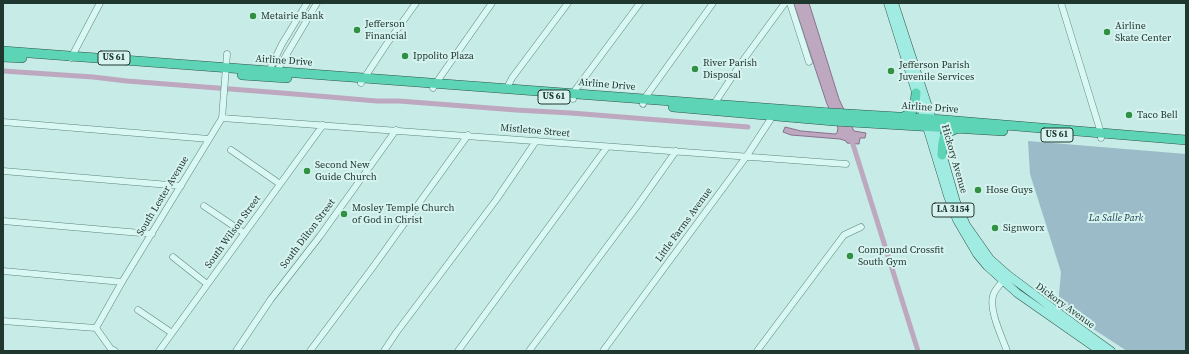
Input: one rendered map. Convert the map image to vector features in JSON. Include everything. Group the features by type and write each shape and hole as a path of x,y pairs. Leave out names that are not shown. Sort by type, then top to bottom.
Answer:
{"highway":[{"name":"Airline Drive","path":"3,51 225,74 271,74 435,85 775,113 1101,136 1186,145"},
{"name":"Airline Drive","path":"3,57 71,57"},
{"name":"Airline Drive","path":"435,85 507,88 573,96"},
{"path":"901,117 908,115 913,111 916,93"},
{"name":"Airline Drive","path":"846,118 901,117 957,128 1186,140"},
{"path":"942,155 945,135 957,128"}],"main road":[{"path":"888,3 916,93 929,123"},
{"path":"894,3 929,123"},
{"name":"Hickory Avenue","path":"929,123 942,155 956,202 966,225 1005,278"},
{"name":"Hickory Avenue","path":"929,123 948,196 957,220 977,254 986,266 1005,278"},
{"name":"Dickory Avenue","path":"1005,278 1016,293 1100,351"},
{"name":"Dickory Avenue","path":"1005,278 1111,351"}],"street":[{"path":"71,57 100,3"},
{"path":"271,74 289,32 307,3"},
{"path":"271,74 297,37 317,3"},
{"path":"362,80 416,3"},
{"path":"435,85 492,3"},
{"path":"507,88 512,78 568,3"},
{"path":"573,96 640,3"},
{"path":"643,102 713,3"},
{"path":"712,107 785,3"},
{"path":"790,3 809,62"},
{"path":"1061,3 1101,136"},
{"path":"301,13 308,17"},
{"path":"289,32 297,37"},
{"name":"South Lester Avenue","path":"96,328 122,282 222,118 227,54"},
{"name":"Little Farms Avenue","path":"603,351 746,157 775,113"},
{"name":"Mistletoe Street","path":"222,118 846,164"},
{"path":"3,122 209,139"},
{"name":"South Wilson Street","path":"159,351 323,125"},
{"name":"South Dilton Street","path":"236,351 271,299 320,236 396,130"},
{"path":"310,351 373,267 468,135"},
{"path":"384,351 496,200 536,141"},
{"path":"458,351 607,147"},
{"path":"231,150 280,184"},
{"path":"529,351 635,209 676,151"},
{"path":"3,170 181,186"},
{"path":"204,206 244,233"},
{"path":"3,221 152,234"},
{"path":"757,351 844,235 861,227"},
{"path":"173,256 207,284"},
{"path":"3,272 122,282"},
{"path":"1005,278 995,292 992,307 1007,351"},
{"path":"138,310 172,333"},
{"path":"3,321 96,328 111,349 115,351"}],"green space":[{"name":"La Salle Park","path":"1028,141 1186,154 1186,351 1127,351 1058,306 1061,272 1030,174"}],"shaded area":[{"path":"794,3 809,3 839,99 854,131 866,133 865,138 860,138 859,144 847,143 846,141 840,139 791,135 783,132 785,127 801,131 835,134 837,133 838,128 827,104"}],"waterway":[{"path":"3,71 93,77 377,101 399,101 571,113 748,127"},
{"path":"851,138 918,351"}],"place":[{"name":"Metairie Bank","path":"253,16"},
{"name":"Jefferson Financial","path":"357,30"},
{"name":"Airline Skate Center","path":"1107,32"},
{"name":"Ippolito Plaza","path":"405,56"},
{"name":"River Parish Disposal","path":"695,69"},
{"name":"Jefferson Parish Juvenile Services","path":"891,71"},
{"name":"Taco Bell","path":"1129,115"},
{"name":"Second New Guide Church","path":"307,171"},
{"name":"Hose Guys","path":"978,190"},
{"name":"Mosley Temple Church of God in Christ","path":"344,214"},
{"name":"Signworx","path":"995,228"},
{"name":"Compound Crossfit South Gym","path":"850,256"}]}
